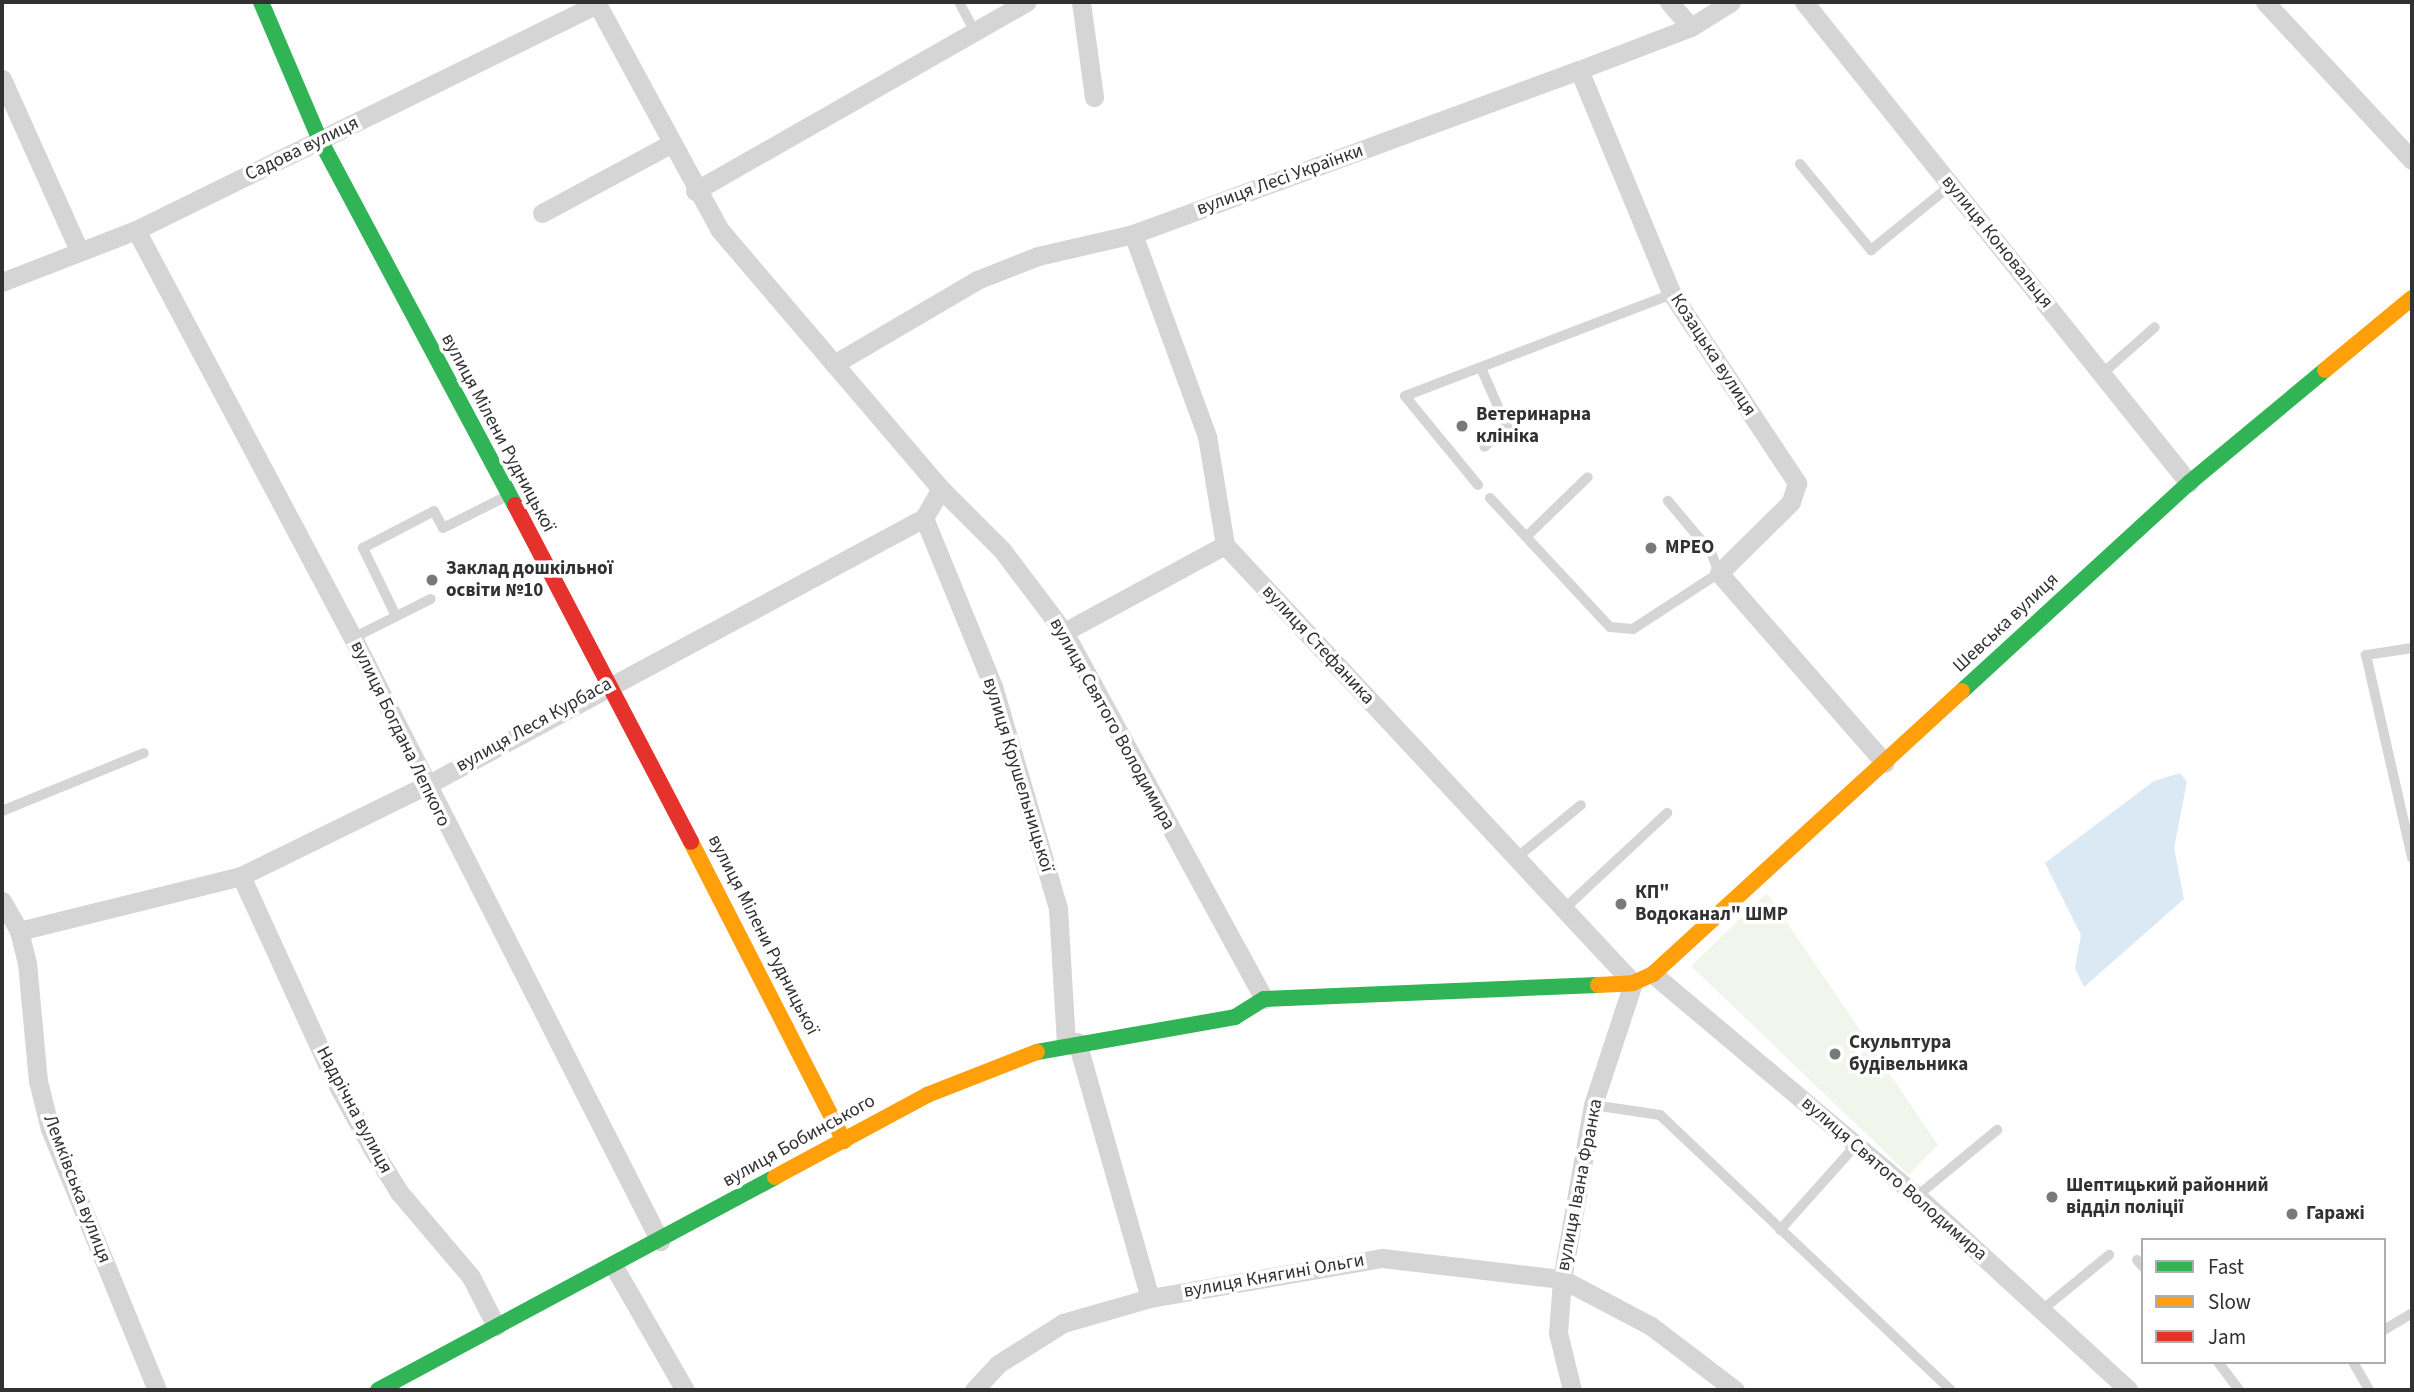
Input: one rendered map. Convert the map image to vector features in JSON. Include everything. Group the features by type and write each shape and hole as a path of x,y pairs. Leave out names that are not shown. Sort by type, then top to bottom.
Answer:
{"street":[{"name":"вулиця Мілени Рудницької","path":"261,2 320,140 507,496 610,683 844,1141"},
{"path":"695,191 1027,2"},
{"path":"1081,2 1094,97"},
{"path":"1670,2 1691,27"},
{"name":"вулиця Лесі Українки","path":"834,364 977,280 1038,256 1133,234 1579,70 1691,27 1731,2"},
{"name":"вулиця Коновальця","path":"1804,2 2189,483"},
{"path":"2265,2 2412,160"},
{"name":"Садова вулиця","path":"2,282 136,230 597,3"},
{"name":"вулиця Святого Володимира","path":"597,3 695,191 719,229 941,489 1002,550 1064,632 1264,999"},
{"name":"Козацька вулиця","path":"1579,70 1672,294 1797,484 1791,502 1719,573"},
{"path":"2,79 79,250"},
{"path":"542,214 672,143"},
{"name":"вулиця Богдана Лепкого","path":"136,230 353,638 425,786 660,1241"},
{"path":"1064,632 1225,545 1207,436 1133,234"},
{"name":"Шевська вулиця","path":"1633,983 1653,974 2189,483 2412,298"},
{"path":"924,517 941,489"},
{"name":"вулиця Леся Курбаса","path":"19,931 241,876 425,786 610,683 924,517"},
{"name":"вулиця Крушельницької","path":"924,517 993,686 1058,909 1071,1042 1150,1298"},
{"name":"вулиця Стефаника","path":"1225,545 1562,911 1633,983"},
{"path":"1719,573 1885,763"},
{"name":"Надрічна вулиця","path":"241,876 332,1074 372,1148 399,1192 471,1277 496,1326"},
{"name":"Лемківська вулиця","path":"2,901 19,931 27,963 38,1081 50,1129 157,1390"},
{"name":"вулиця Святого Володимира","path":"1653,974 1917,1196 2129,1390"},
{"path":"1264,999 1633,983"},
{"name":"вулиця Івана Франка","path":"1572,1390 1558,1333 1562,1279 1593,1105 1633,983"},
{"name":"вулиця Бобинського","path":"378,1390 660,1241 927,1095 1071,1042 1235,1017 1264,999"},
{"name":"вулиця Княгині Ольги","path":"974,1390 998,1364 1063,1323 1150,1298 1382,1258 1562,1279 1651,1326 1735,1390"},
{"path":"613,1265 685,1390"}],"lane":[{"path":"960,2 974,30"},
{"path":"1800,164 1871,250 1951,185"},
{"path":"1478,485 1405,396 1672,294"},
{"path":"2103,373 2155,327"},
{"path":"1481,368 1507,427 1484,447"},
{"path":"1526,537 1588,477"},
{"path":"396,616 363,548 434,511 443,528 507,496"},
{"name":"Козацька вулиця","path":"1490,498 1610,627 1633,629 1719,573"},
{"path":"1668,501 1711,552 1719,573"},
{"path":"353,638 431,598"},
{"path":"2412,648 2366,655 2412,858"},
{"path":"2,811 144,753"},
{"path":"1514,859 1581,805"},
{"path":"1562,911 1667,813"},
{"path":"1593,1105 1660,1115 1951,1390"},
{"path":"1917,1196 1997,1130"},
{"path":"1780,1230 1857,1144"},
{"path":"2042,1310 2109,1255"},
{"path":"2386,1329 2412,1313"},
{"path":"2219,1364 2235,1389"},
{"path":"2354,1364 2369,1390"}],"shaded area":[{"path":"2180,773 2187,782 2174,848 2184,899 2084,987 2075,968 2081,935 2045,863 2154,781"},
{"path":"1767,893 1938,1145 1909,1175 1691,966"}],"traffic: fast":[{"path":"261,2 320,140 515,505"},
{"path":"1962,691 2189,483 2325,370"},
{"path":"1037,1052 1235,1017 1264,999 1598,985"},
{"path":"378,1390 775,1177"}],"traffic: slow":[{"path":"2325,370 2412,298"},
{"path":"1598,985 1633,983 1653,974 1962,691"},
{"path":"691,842 844,1141"},
{"path":"775,1177 927,1095 1037,1052"}],"traffic: jam":[{"path":"515,505 691,842"}],"place":[{"name":"Ветеринарна клініка","path":"1462,426"},
{"name":"МРЕО","path":"1651,548"},
{"name":"Заклад дошкільної освіти №10","path":"432,580"},
{"name":"КП\" Водоканал\" ШМР","path":"1621,904"},
{"name":"Скульптура будівельника","path":"1835,1054"},
{"name":"Шептицький районний відділ поліції","path":"2052,1197"},
{"name":"Гаражі","path":"2292,1214"}]}
